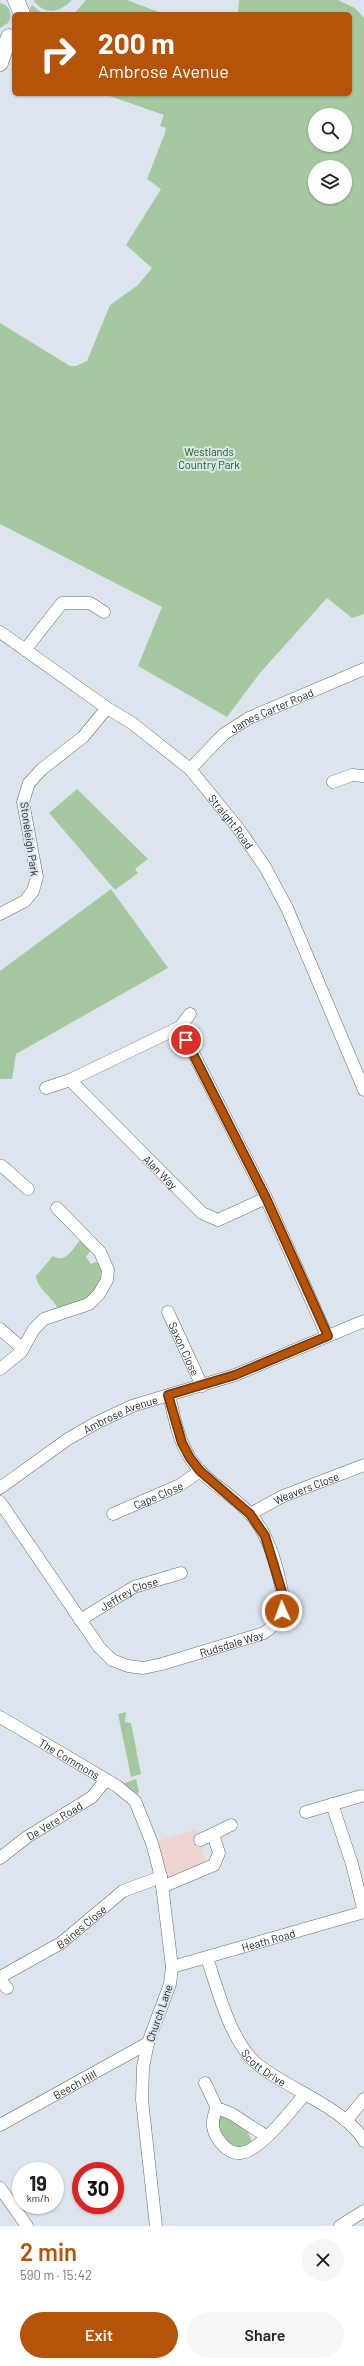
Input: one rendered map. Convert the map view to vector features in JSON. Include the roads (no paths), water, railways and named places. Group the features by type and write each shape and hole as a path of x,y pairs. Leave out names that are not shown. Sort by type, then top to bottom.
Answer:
{"main road":[{"path":"0,63 8,36"}],"street":[{"path":"25,650 62,603 90,603 104,612"},
{"name":"Straight Road","path":"0,632 107,708 132,723 190,769 238,828 264,867 287,908 364,1090"},
{"name":"James Carter Road","path":"190,769 224,734 249,718 364,669"},
{"name":"Stoneleigh Park","path":"0,914 25,901 33,891 37,877 23,802 29,783 42,769 83,737 107,708"},
{"path":"333,782 352,775 364,776"},
{"path":"46,1088 70,1080 180,1026 190,1014"},
{"path":"180,1026 266,1198 328,1336"},
{"name":"Alan Way","path":"70,1080 202,1213 218,1220 266,1198"},
{"path":"3,1165 28,1189"},
{"path":"0,1369 23,1349 34,1329 44,1319 89,1304 99,1294 107,1280 108,1270 100,1252 57,1208"},
{"name":"Saxon Close","path":"168,1312 202,1386"},
{"name":"Ambrose Avenue","path":"0,1488 68,1439 96,1423 132,1406 235,1375 364,1321"},
{"path":"0,1329 23,1349"},
{"name":"Rudsdale Way","path":"0,1502 99,1647 112,1660 128,1666 142,1668 162,1664 264,1633 276,1624 284,1603 265,1536 250,1514 200,1471 182,1443 168,1395"},
{"name":"Weavers Close","path":"250,1514 283,1496 363,1469"},
{"name":"Cape Close","path":"114,1514 180,1485 200,1471"},
{"name":"Jeffrey Close","path":"80,1620 134,1587 181,1573"},
{"name":"The Commons","path":"0,1717 117,1786 136,1804"},
{"name":"De Vere Road","path":"0,1858 27,1838 92,1797 106,1780"},
{"path":"306,1812 361,1796"},
{"name":"Church Lane","path":"136,1804 152,1843 161,1882 172,1967 170,1984 148,2043 143,2067 142,2100 156,2226"},
{"path":"332,1804 352,1864 364,1912"},
{"path":"200,1840 231,1825"},
{"name":"Baines Close","path":"0,1977 61,1943 123,1891 161,1882 214,1865 219,1853 213,1834"},
{"name":"Heath Road","path":"172,1967 364,1912"},
{"name":"Scott Drive","path":"207,1958 235,2034 255,2062 346,2121 364,2141"},
{"name":"Beech Hill","path":"0,2125 148,2043"},
{"path":"205,2083 217,2108 232,2114 266,2136"},
{"path":"217,2108 212,2119 215,2135 225,2148 240,2154 254,2148 305,2094"},
{"path":"346,2121 364,2099"},
{"path":"0,2188 27,2226"},
{"path":"340,2226 364,2210"}],"park label":[{"name":"Westlands Country Park","path":"209,457"}]}
